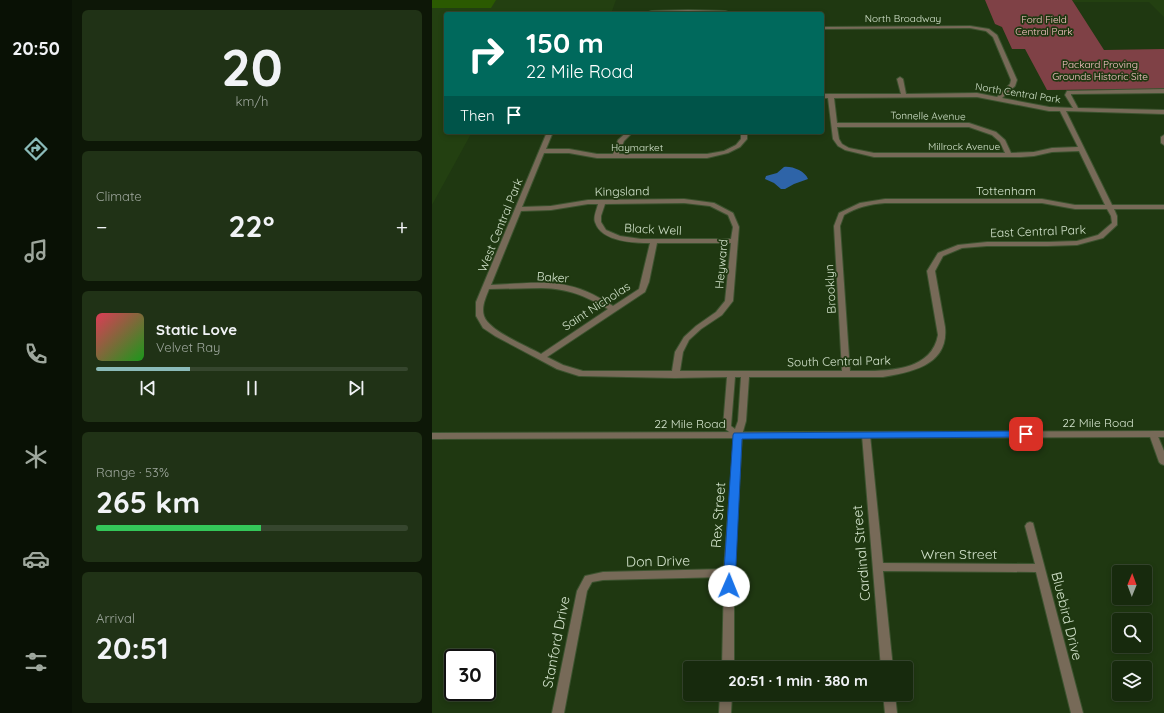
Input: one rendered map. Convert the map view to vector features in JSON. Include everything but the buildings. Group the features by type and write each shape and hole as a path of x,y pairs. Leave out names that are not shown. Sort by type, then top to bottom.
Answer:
{"street":[{"name":"North Broadway","path":"824,28 964,27 984,29 994,35 1014,80 1013,85 999,98"},
{"path":"900,79 904,95"},
{"path":"1076,109 1068,95 1069,92 1164,91"},
{"name":"North Central Park","path":"824,96 976,95 999,98 1043,108 1164,112"},
{"path":"831,96 834,125"},
{"name":"East Central Park","path":"949,251 976,244 1069,243 1092,240 1108,234 1116,224 1110,207 1062,109"},
{"name":"Millrock Avenue","path":"834,125 836,139 840,145 861,153 877,155 1010,155 1034,154 1056,149 1082,149"},
{"name":"Tonnelle Avenue","path":"834,125 969,125 998,135 1005,143 1010,155"},
{"name":"West Central Park","path":"486,326 479,312 480,302 549,134"},
{"path":"615,156 621,140 628,134"},
{"name":"Haymarket","path":"542,151 569,151 593,156 707,156 732,149 742,143 744,134"},
{"path":"1164,137 1164,143"},
{"name":"Tottenham","path":"849,208 860,204 885,201 1042,201 1075,207 1164,207"},
{"name":"Kingsland","path":"518,209 551,208 581,203 602,202 701,202 712,204 725,210"},
{"name":"Black Well","path":"602,202 598,220 600,225 604,231 618,238 634,241 654,242 734,241"},
{"name":"Brooklyn","path":"846,374 837,226 841,214 849,208"},
{"name":"Heyward","path":"675,375 682,343 689,335 724,309 729,301 735,223 731,214 725,210"},
{"name":"Saint Nicholas","path":"540,357 642,290 654,242"},
{"name":"South Central Park","path":"486,326 560,367 582,374 883,374 911,368 922,363 937,351 940,346 942,334 931,271 937,259 949,251"},
{"name":"Baker","path":"486,287 567,288 580,292 614,309"},
{"path":"731,375 727,426 738,435 742,421 745,374"},
{"path":"1153,434 1164,462"},
{"name":"22 Mile Road","path":"432,436 1164,434"},
{"name":"Rex Street","path":"728,661 729,573 738,435"},
{"name":"Cardinal Street","path":"866,435 886,661"},
{"name":"Bluebird Drive","path":"1030,526 1077,713"},
{"name":"Wren Street","path":"878,567 1040,568"},
{"name":"Don Drive","path":"589,579 603,576 729,573"},
{"name":"Stanford Drive","path":"558,713 582,591 589,579"},
{"path":"725,713 726,701"},
{"path":"890,701 891,713"}],"shaded area":[{"path":"432,0 616,0 612,11 444,12 444,134 471,134 432,205"},
{"path":"1072,0 1164,0 1164,17 1149,2 1074,2"}],"green space":[{"path":"985,0 1072,0 1104,50 1164,49 1164,89 1047,90 1025,49 1012,49 1002,27 995,24"}],"water":[{"path":"784,167 791,167 798,170 808,179 785,189 781,189 774,183 765,179 766,176 777,173"}],"route":[{"path":"729,586 738,435 1026,434"}],"park label":[{"name":"Ford Field Central Park","path":"1044,24"},
{"name":"Packard Proving Grounds Historic Site","path":"1100,70"}]}
